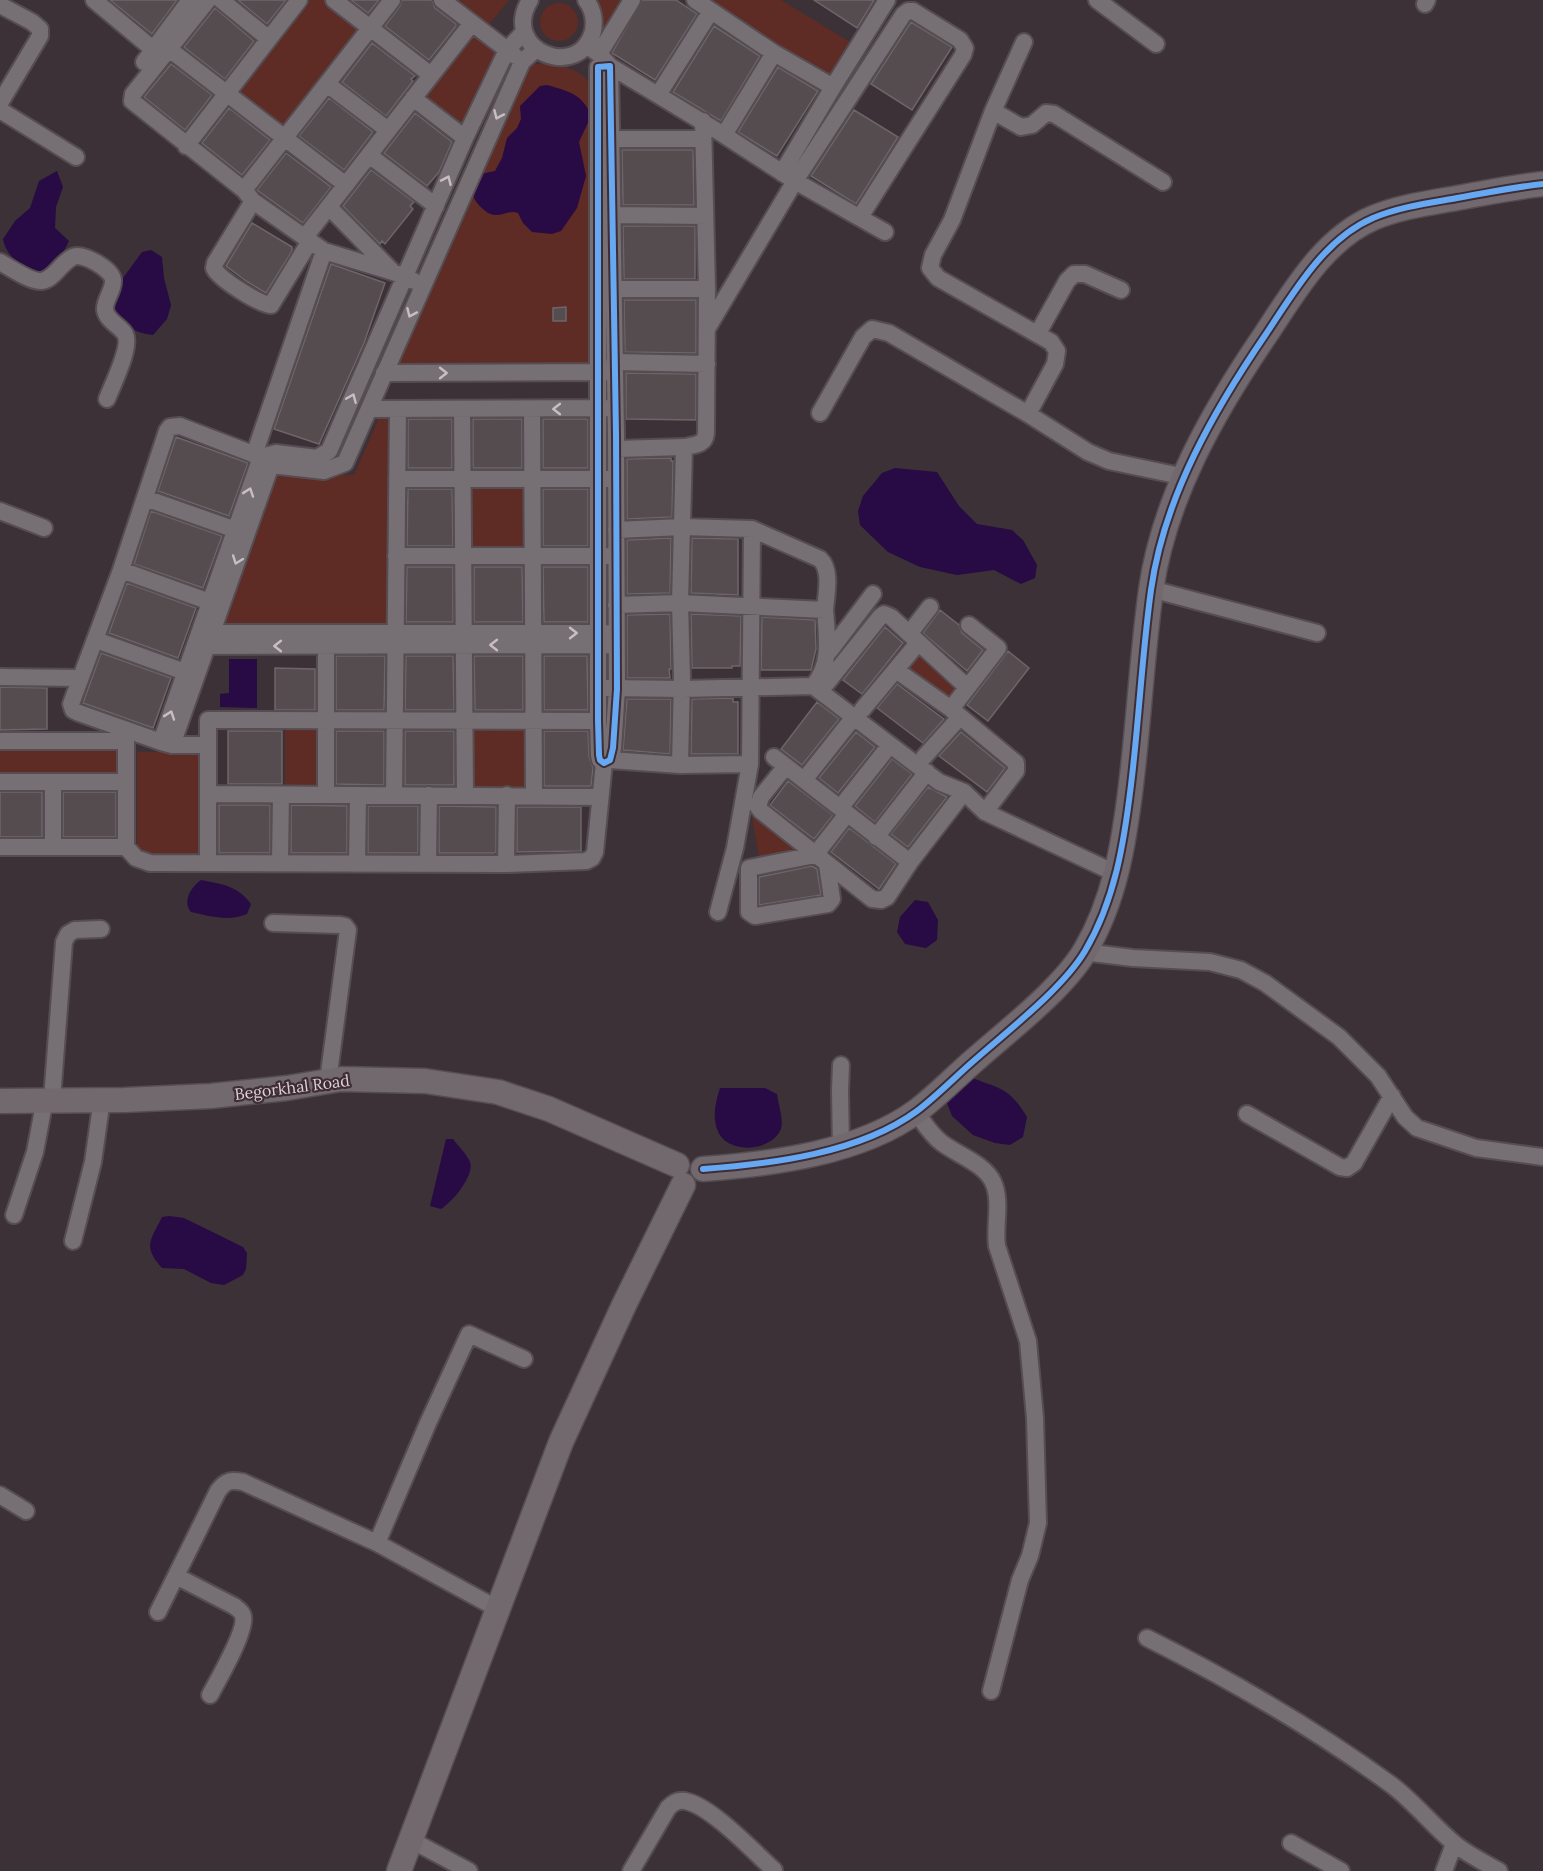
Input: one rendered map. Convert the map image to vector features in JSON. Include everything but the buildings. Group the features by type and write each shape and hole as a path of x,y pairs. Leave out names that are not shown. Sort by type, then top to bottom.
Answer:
{"street":[{"path":"190,0 132,98 134,105 249,196 313,243 424,285"},
{"path":"162,49 208,0"},
{"path":"221,0 269,39"},
{"path":"186,146 299,0"},
{"path":"334,0 431,75"},
{"path":"392,0 285,138 249,196 215,263 214,268 219,276 262,303 271,305 313,243 329,207 472,23"},
{"path":"442,0 522,62"},
{"path":"530,0 524,11 524,32 536,50 556,57 593,57 703,122 788,177 885,232"},
{"path":"586,0 593,14 594,25 591,36 597,373 597,639 600,760 680,765 750,764"},
{"path":"126,735 126,847 136,858 150,863 506,864 586,861 592,858 595,852 599,797 607,761 614,748 616,684 616,449 611,139 593,57 632,0"},
{"path":"695,0 774,53 832,87"},
{"path":"707,329 788,177 832,87 887,0"},
{"path":"1097,0 1156,44"},
{"path":"100,2 162,49 227,93 346,185"},
{"path":"0,5 32,22 40,29 40,36 0,104"},
{"path":"658,95 711,11"},
{"path":"788,177 903,15 908,11 918,13 964,44 965,48 963,55 860,217"},
{"path":"166,744 185,672 203,640 210,602 262,459 276,453 317,458 329,451 399,275 436,206 507,50 524,32"},
{"path":"1024,42 993,111 952,220 933,255 930,268 938,278 1051,342 1057,351 1055,364 1028,414"},
{"path":"208,745 166,744 126,735 73,710 72,698 121,570 167,431 170,427 180,426 262,459 324,471 345,463 522,62 536,50"},
{"path":"724,135 774,53"},
{"path":"327,84 388,130"},
{"path":"413,98 465,138"},
{"path":"0,110 76,157"},
{"path":"993,111 1021,127 1032,125 1046,113 1054,114 1163,182"},
{"path":"616,449 684,447 699,444 706,436 707,289 703,122"},
{"path":"611,139 702,139"},
{"path":"369,155 436,206"},
{"path":"842,1065 841,1147 878,1133 916,1112 1061,981 1084,952 1104,912 1117,874 1130,790 1151,589 1160,547 1173,505 1235,379 1316,264 1341,238 1372,219 1416,205 1543,183"},
{"path":"329,207 399,275"},
{"path":"613,215 705,216"},
{"path":"166,744 203,640 262,459 313,243"},
{"path":"0,262 38,282 47,280 75,255 84,256 100,265 112,276 113,281 104,307 106,314 126,335 127,341 126,351 107,399"},
{"path":"1038,333 1067,281 1074,274 1085,274 1121,290"},
{"path":"613,290 707,289"},
{"path":"820,413 863,337 872,329 889,333 1028,414 1088,452 1109,461 1185,477"},
{"path":"384,373 597,373 614,367 707,364"},
{"path":"369,409 615,408"},
{"path":"394,795 398,409"},
{"path":"462,409 465,795"},
{"path":"532,409 534,795"},
{"path":"680,765 682,683 680,603 684,447"},
{"path":"397,479 616,478"},
{"path":"145,498 236,530"},
{"path":"0,511 44,528"},
{"path":"616,530 682,527 752,529 820,559 824,563 827,575 825,610 829,652"},
{"path":"718,912 735,848 750,764 752,529"},
{"path":"396,556 616,557"},
{"path":"121,570 210,602"},
{"path":"1151,589 1317,633"},
{"path":"820,683 829,652 873,594"},
{"path":"616,605 680,603 825,610"},
{"path":"804,780 896,670 930,607"},
{"path":"820,683 880,617 888,615 967,687"},
{"path":"876,837 925,765 967,687 998,648 969,625"},
{"path":"203,640 326,645 395,639"},
{"path":"203,640 615,639"},
{"path":"96,640 185,672"},
{"path":"326,645 326,795"},
{"path":"896,670 955,713 1017,766 1016,771 985,812"},
{"path":"0,677 80,678"},
{"path":"598,681 616,684 820,683 925,765"},
{"path":"858,714 890,745 944,773 959,790 985,812 1117,874"},
{"path":"208,863 208,720 598,721"},
{"path":"0,741 126,735"},
{"path":"821,859 749,868 749,912 751,915 828,904 832,899 821,859 844,811 890,745"},
{"path":"910,862 780,762 758,807 877,901 887,897 959,790"},
{"path":"0,782 126,782"},
{"path":"53,782 53,847"},
{"path":"208,794 599,797"},
{"path":"280,863 281,795"},
{"path":"357,864 358,795"},
{"path":"428,864 429,795"},
{"path":"506,864 507,795"},
{"path":"0,847 126,847"},
{"path":"273,923 340,925 345,926 348,930 328,1081"},
{"path":"14,1215 49,1099 64,942 68,934 75,930 101,929"},
{"path":"1084,952 1133,958 1210,962 1241,970 1265,983 1339,1037 1362,1058 1392,1096 1405,1117 1418,1128 1476,1148 1543,1157"},
{"name":"Begorkhal Road","path":"0,1101 211,1096 341,1079 425,1080 498,1092 549,1109 680,1175 684,1160 693,1159 701,1164 703,1169 753,1165 841,1147"},
{"path":"1247,1114 1340,1167 1347,1168 1354,1162 1392,1096"},
{"path":"73,1241 93,1162 102,1099"},
{"path":"916,1112 928,1130 941,1142 988,1174 994,1183 997,1196 995,1234 997,1246 1028,1341 1035,1418 1038,1523 1030,1556 1020,1580 992,1690"},
{"path":"399,1871 561,1442 680,1175"},
{"path":"377,1543 469,1334 524,1359"},
{"path":"159,1612 218,1491 230,1480 243,1482 377,1543 498,1609"},
{"path":"0,1495 26,1511"},
{"path":"176,1576 234,1605 244,1618 238,1639 210,1695"},
{"path":"1147,1638 1202,1665 1343,1749 1395,1788 1454,1844 1499,1871"},
{"path":"631,1871 668,1808 674,1802 682,1801 691,1803 718,1819 774,1870"},
{"path":"411,1840 469,1871"},
{"path":"1291,1843 1341,1871"},
{"path":"1444,1871 1454,1844"}],"shaded area":[{"path":"303,0 328,0 366,29 285,134 231,92"},
{"path":"455,0 509,0 488,26"},
{"path":"589,0 624,0 607,29 597,24"},
{"path":"695,0 781,0 852,43 829,81"},
{"path":"559,3 573,8 578,22 573,36 559,41 545,36 540,22 545,8"},
{"path":"472,27 501,49 464,132 418,96"},
{"path":"550,63 569,68 580,74 592,89 592,366 393,366 522,77 534,64"},
{"path":"547,85 574,94 584,103 591,116 579,142 586,176 577,208 561,231 552,234 532,232 523,223 518,213 489,214 473,196 480,174 495,171 502,158 507,138 517,128 521,119 520,106 540,86"},
{"path":"57,171 63,187 56,207 55,228 69,241 60,257 47,270 36,274 7,251 3,239 15,221 30,208 39,181"},
{"path":"151,250 162,257 164,278 171,305 167,319 153,335 130,328 110,313 112,293 142,252"},
{"path":"379,418 389,418 390,628 218,628 275,475 354,475"},
{"path":"895,468 937,472 959,506 977,524 1012,530 1023,540 1037,565 1035,578 1021,584 994,570 957,575 920,567 888,552 860,525 858,511 863,496 882,473"},
{"path":"466,483 528,483 529,552 467,552"},
{"path":"912,646 964,687 945,711 893,670"},
{"path":"229,659 257,659 257,708 220,707 220,694 229,693"},
{"path":"468,723 531,723 531,792 469,792"},
{"path":"285,724 323,724 324,792 285,792"},
{"path":"0,744 123,744 123,779 0,779"},
{"path":"137,752 202,752 202,855 137,855"},
{"path":"752,817 805,856 760,863"},
{"path":"201,880 223,885 241,893 251,904 247,914 226,918 191,912 187,903 189,894"},
{"path":"915,900 928,902 938,920 937,940 926,948 905,944 897,932 900,917"},
{"path":"972,1078 1010,1095 1027,1117 1023,1137 1010,1145 995,1143 973,1135 952,1116 947,1103 960,1085"},
{"path":"720,1088 765,1088 777,1094 782,1123 780,1131 774,1138 757,1147 747,1148 729,1143 717,1129 715,1118"},
{"path":"446,1139 453,1139 467,1156 471,1168 461,1188 441,1209 430,1206"},
{"path":"162,1217 184,1218 243,1247 247,1253 246,1269 243,1275 224,1285 211,1283 184,1269 162,1268 152,1254 150,1243"}],"cycle path":[{"path":"610,66 616,434 617,689 613,748 610,760 604,763 600,760 599,755 598,721 598,67 610,66"},
{"path":"703,1169 758,1164 814,1154 869,1137 894,1125 917,1111 1035,1008 1075,965 1085,951 1104,912 1117,871 1134,761 1151,590 1167,521 1194,456 1228,393 1299,284 1325,253 1355,227 1383,214 1404,208 1543,184"}]}
